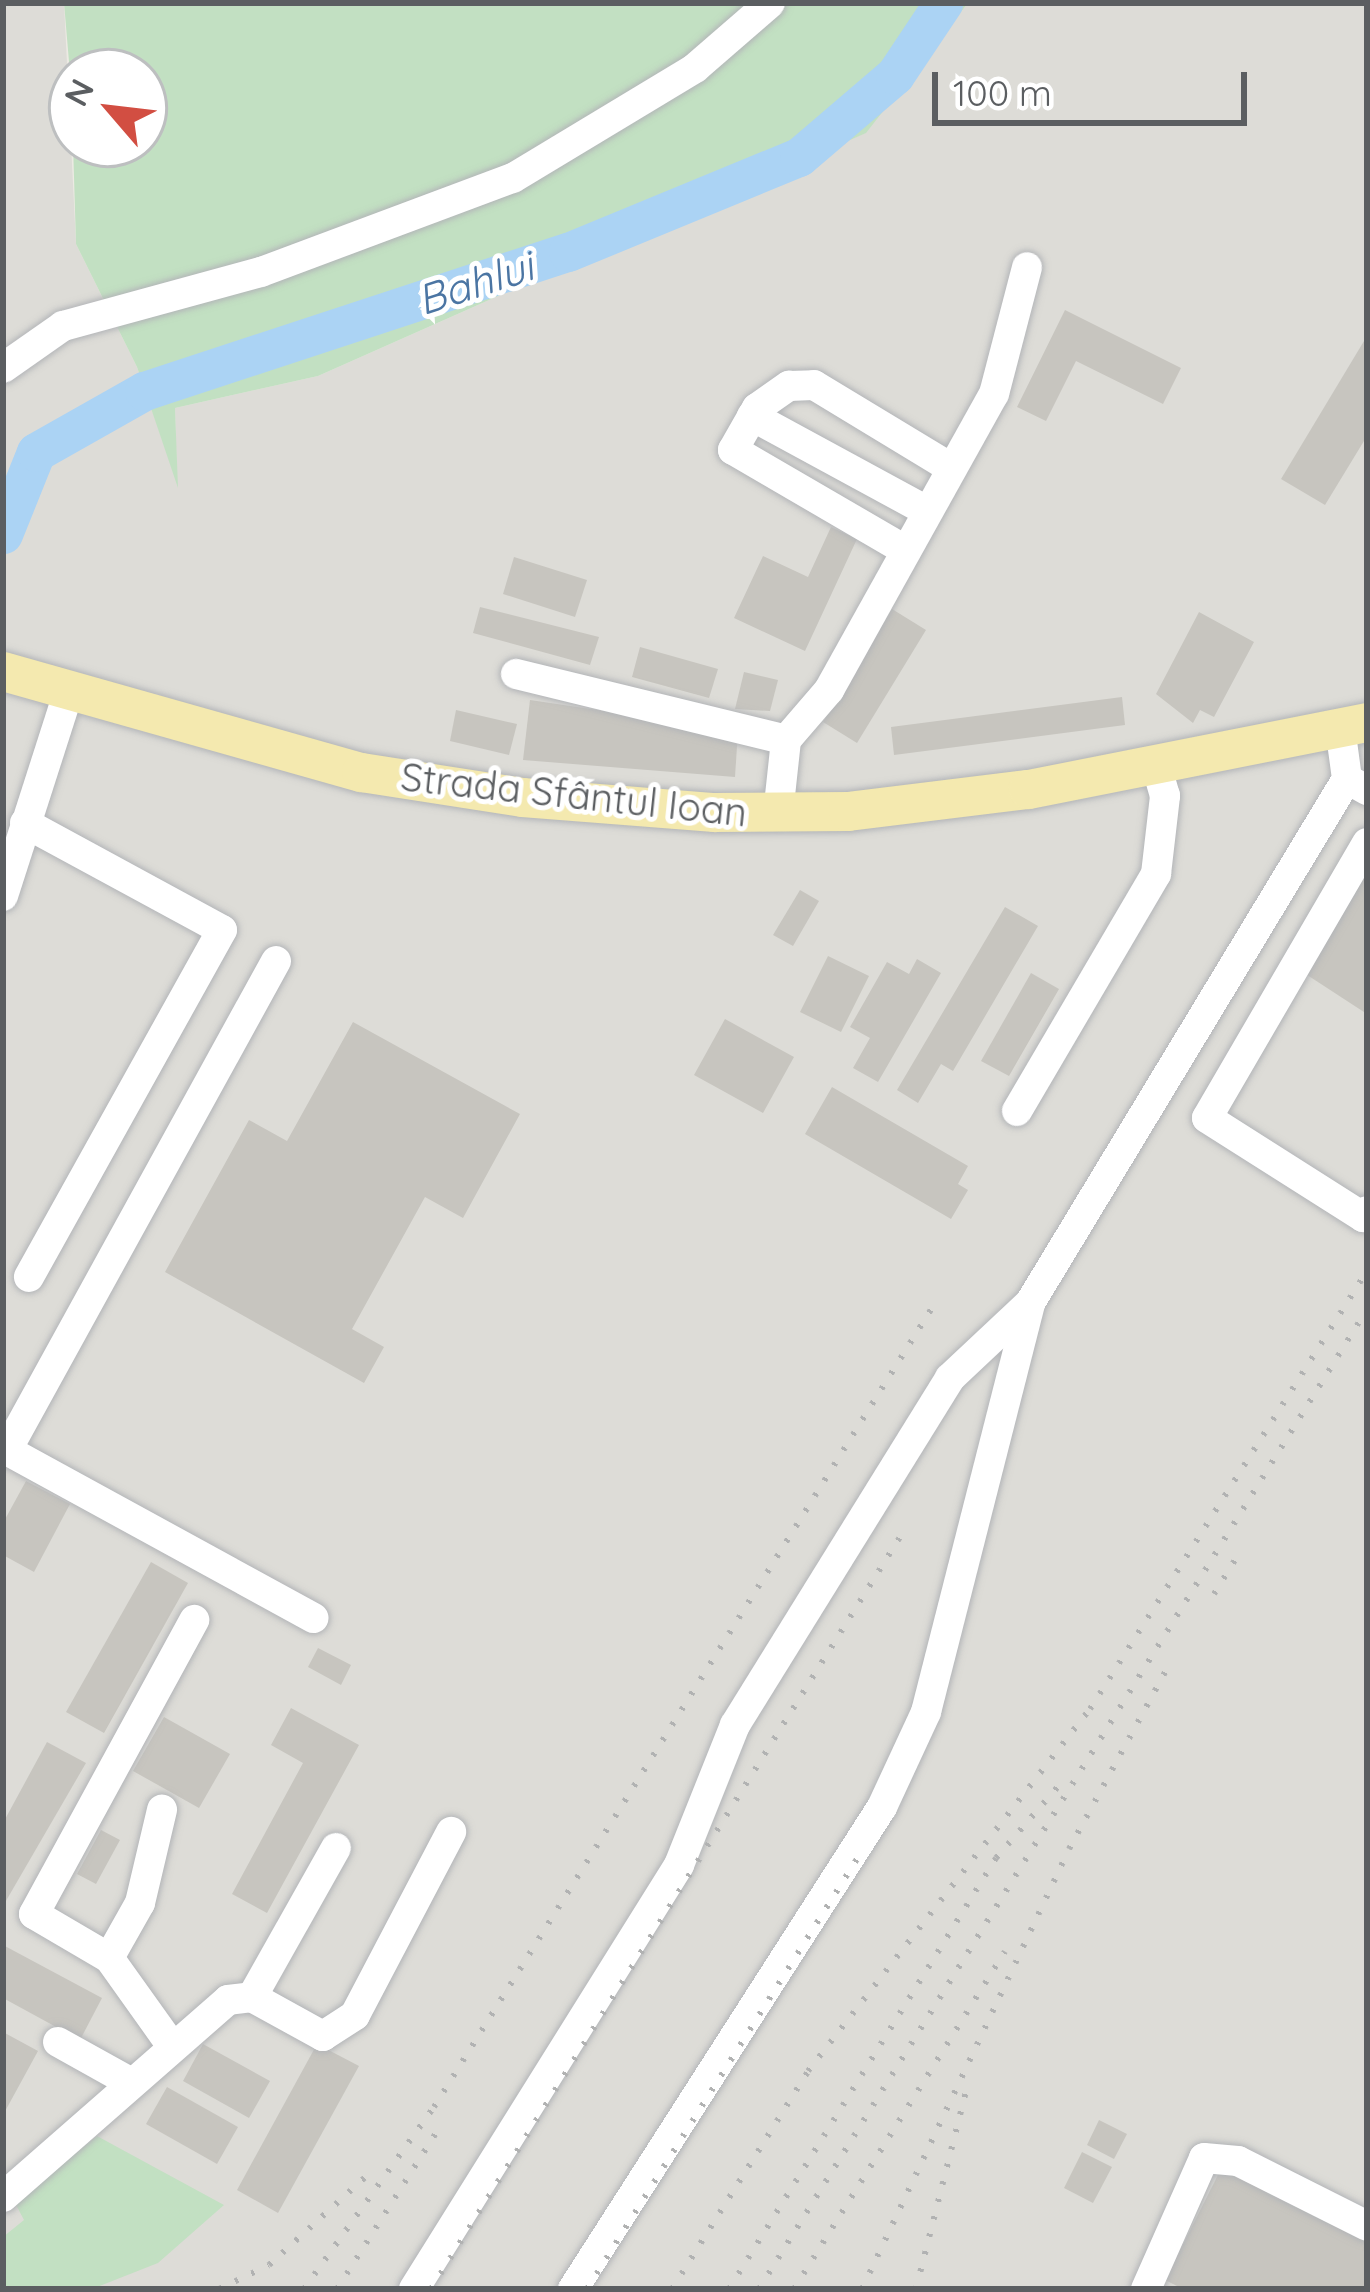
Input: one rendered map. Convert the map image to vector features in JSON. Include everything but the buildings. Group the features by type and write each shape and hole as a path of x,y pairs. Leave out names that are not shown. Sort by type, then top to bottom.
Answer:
{"main road":[{"name":"Strada Sfântul Ioan","path":"3,671 442,788 778,814 1028,789 1354,724"}],"street":[{"path":"3,368 63,326 261,272 513,178 695,68 770,3"},
{"path":"778,814 786,740 829,690 994,394 1028,267"},
{"path":"904,550 733,450 752,416 789,386 814,385 951,469"},
{"path":"752,416 927,511"},
{"path":"516,674 786,740"},
{"path":"3,896 69,691"},
{"path":"414,2289 679,1864 735,1725 938,1397 1030,1303 1357,784 1354,724"},
{"path":"1017,1111 1156,874 1165,796 1156,764"},
{"path":"25,823 222,930 29,1277"},
{"path":"1367,843 1207,1118 1363,1217 1367,1210"},
{"path":"276,961 5,1449 314,1618"},
{"path":"573,2289 882,1807 908,1750 1030,1303"},
{"path":"169,2042 109,1958 34,1914 194,1620"},
{"path":"109,1958 140,1903 162,1810"},
{"path":"3,2197 169,2042 228,2000 252,1997 323,2036 355,2015 451,1832"},
{"path":"252,1997 335,1848"},
{"path":"58,2042 130,2082"},
{"path":"1146,2289 1204,2158 1238,2161 1367,2226"}],"shaded area":[{"path":"3,3 64,3 66,48 48,48 48,168 72,168 76,244 137,367 177,482 175,408 318,376 865,133 968,3 1367,3 1367,2289 3,2289"}],"green space":[{"path":"64,3 968,3 866,133 318,376 175,408 178,488 137,367 76,244 74,168 168,168 168,48 68,48"},
{"path":"97,2136 224,2205 158,2263 92,2289 3,2289 3,2237 24,2220 15,2203"}],"waterway":[{"name":"Bahlui","path":"3,534 36,452 144,391 568,252 799,157 895,75 943,3"}],"railway":[{"path":"672,2289 808,2071 1090,1709 1367,1271"},
{"path":"304,2289 434,2107 932,1308"},
{"path":"759,2289 1367,1309"},
{"path":"431,2289 905,1529"},
{"path":"1214,1594 1238,1555"},
{"path":"862,2289 1069,1849 1166,1670"},
{"path":"729,2289 996,1858 1061,1783"},
{"path":"587,2289 862,1851"},
{"path":"794,2289 1005,1951"},
{"path":"916,2289 966,2092"},
{"path":"337,2289 440,2127"},
{"path":"219,2289 269,2265 374,2169"}]}
